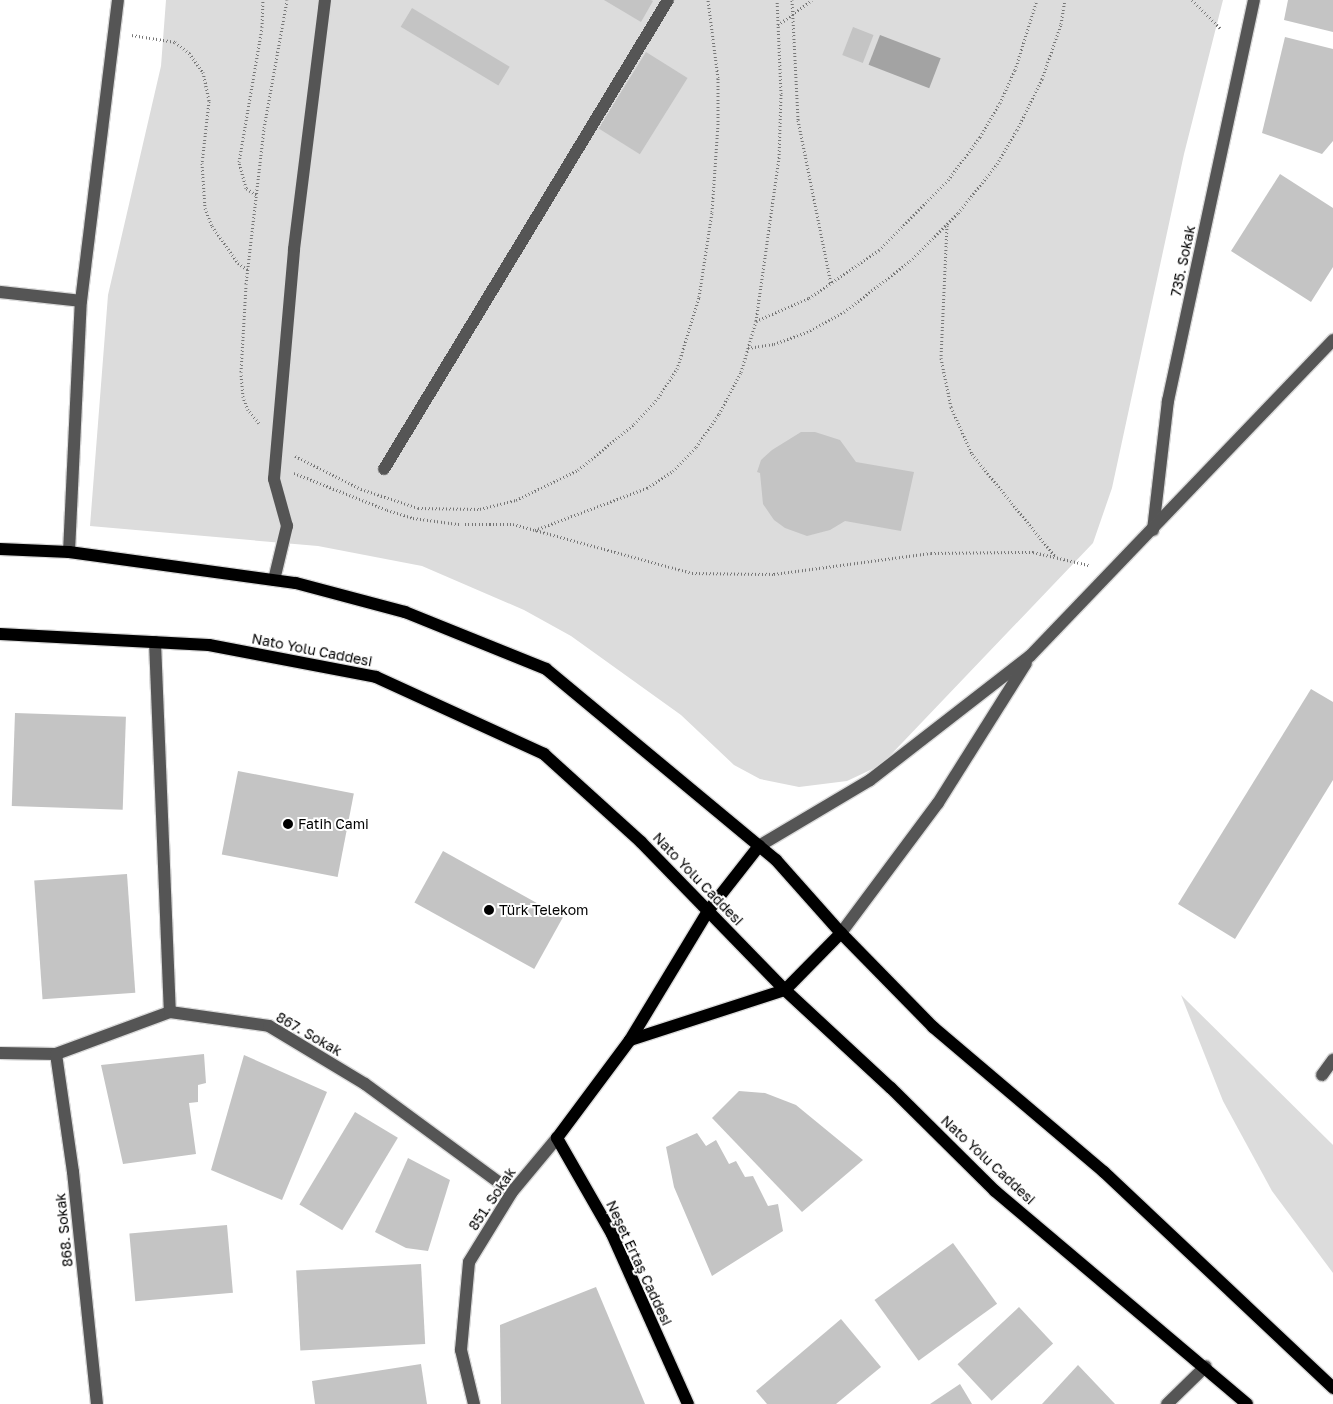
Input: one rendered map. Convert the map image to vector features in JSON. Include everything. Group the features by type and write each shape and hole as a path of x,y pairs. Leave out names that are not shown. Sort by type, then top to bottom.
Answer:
{"main road":[{"path":"0,549 69,552 274,580 405,612 546,670 776,860 841,933 933,1027 1104,1172 1333,1388"},
{"name":"Nato Yolu Caddesi","path":"0,634 209,645 376,677 544,754 641,842 785,990 892,1088 995,1191 1206,1366 1247,1404"},
{"name":"851. Sokak","path":"557,1138 630,1040 708,911 759,846"},
{"path":"630,1040 785,990 841,933"},
{"name":"Neşet Ertaş Caddesi","path":"557,1138 612,1234 688,1404"}],"street":[{"path":"69,552 81,301 118,0"},
{"path":"274,580 286,526 274,480 275,464 294,249 325,0"},
{"path":"384,469 668,0"},
{"name":"735. Sokak","path":"1153,530 1168,401 1254,0"},
{"path":"0,292 81,301"},
{"path":"759,846 870,780 1030,656 1153,530 1333,340"},
{"path":"155,642 170,1012"},
{"path":"841,933 938,803 1030,656"},
{"name":"867. Sokak","path":"0,1053 56,1054 170,1012 269,1026 365,1084 512,1192"},
{"name":"868. Sokak","path":"56,1054 73,1172 96,1404"},
{"path":"1322,1075 1333,1060"},
{"name":"851. Sokak","path":"474,1404 461,1350 469,1262 512,1192 557,1138"},
{"path":"1167,1404 1206,1366"}],"path":[{"path":"256,195 246,188 239,162 262,27 263,0"},
{"path":"287,0 264,128 256,195 248,270 241,372 243,397 248,410 277,442 321,472 418,508 480,509 516,500 549,486 578,470 634,424 658,398 677,369 700,297 714,195 718,125 718,78 708,0"},
{"path":"535,530 647,488 673,471 696,447 719,414 740,372 756,321 780,158 777,0"},
{"path":"792,0 798,120 831,284"},
{"path":"778,25 792,17 812,0"},
{"path":"756,321 809,298 831,284 879,250 916,215 980,137 1015,70 1037,0"},
{"path":"748,348 774,344 807,332 844,312 910,261 947,224 997,164 1017,130 1042,79 1061,24 1065,0"},
{"path":"1192,0 1221,29"},
{"path":"114,34 175,42 188,53 203,72 209,101 202,163 205,208 212,226 238,262 248,270"},
{"path":"947,224 941,358 951,407 972,454 1055,556"},
{"path":"275,464 340,492 413,518 458,524 513,524 692,573 774,574 931,553 1033,552 1055,556 1111,573"}],"shaded area":[{"path":"166,0 1223,0 1184,154 1112,488 1093,543 881,765 847,781 799,787 760,779 734,765 681,715 571,636 524,610 422,566 318,546 90,526 108,295 161,66"},
{"path":"880,35 941,58 929,88 869,65"},
{"path":"1181,995 1333,1145 1333,1273 1272,1191 1223,1101"}],"building":[{"path":"604,0 651,0 653,1 641,22"},
{"path":"1288,0 1333,0 1333,32 1284,20"},
{"path":"412,8 510,67 498,86 401,27"},
{"path":"853,27 874,35 863,63 842,55"},
{"path":"1285,37 1333,49 1333,141 1322,154 1262,133"},
{"path":"646,52 688,78 640,154 598,128"},
{"path":"1280,174 1333,208 1333,267 1311,302 1231,251"},
{"path":"801,432 815,432 840,440 856,462 914,472 901,531 845,521 830,530 807,536 785,528 774,520 763,504 760,473 757,472 761,460 772,450"},
{"path":"1311,689 1333,702 1333,780 1235,939 1178,904"},
{"path":"15,713 126,717 123,810 12,806"},
{"name":"Fatih Cami","path":"238,771 354,794 338,877 222,854"},
{"name":"Türk Telekom","path":"443,851 563,917 534,969 414,903"},
{"path":"127,874 135,993 43,999 34,880"},
{"path":"204,1054 206,1083 198,1085 198,1102 189,1103 196,1154 123,1164 101,1065"},
{"path":"244,1055 327,1092 282,1200 211,1170"},
{"path":"739,1091 765,1093 796,1105 863,1160 802,1212 712,1118"},
{"path":"355,1112 398,1138 342,1230 299,1205"},
{"path":"697,1133 706,1146 716,1140 729,1164 736,1161 745,1177 753,1176 768,1206 778,1204 783,1231 712,1276 674,1187 666,1147"},
{"path":"408,1158 450,1180 428,1251 406,1248 375,1232"},
{"path":"227,1225 233,1293 135,1301 129,1234"},
{"path":"953,1243 997,1304 919,1361 875,1300"},
{"path":"421,1264 425,1344 300,1350 296,1271"},
{"path":"596,1287 645,1404 501,1404 500,1325"},
{"path":"1019,1307 1053,1344 992,1401 958,1364"},
{"path":"841,1319 881,1367 836,1404 767,1404 756,1391"},
{"path":"421,1364 427,1404 315,1404 312,1381"},
{"path":"1078,1365 1115,1404 1042,1404"},
{"path":"960,1384 972,1404 930,1404"}],"place":[{"name":"Fatih Cami","path":"288,824"},
{"name":"Türk Telekom","path":"489,910"}]}
